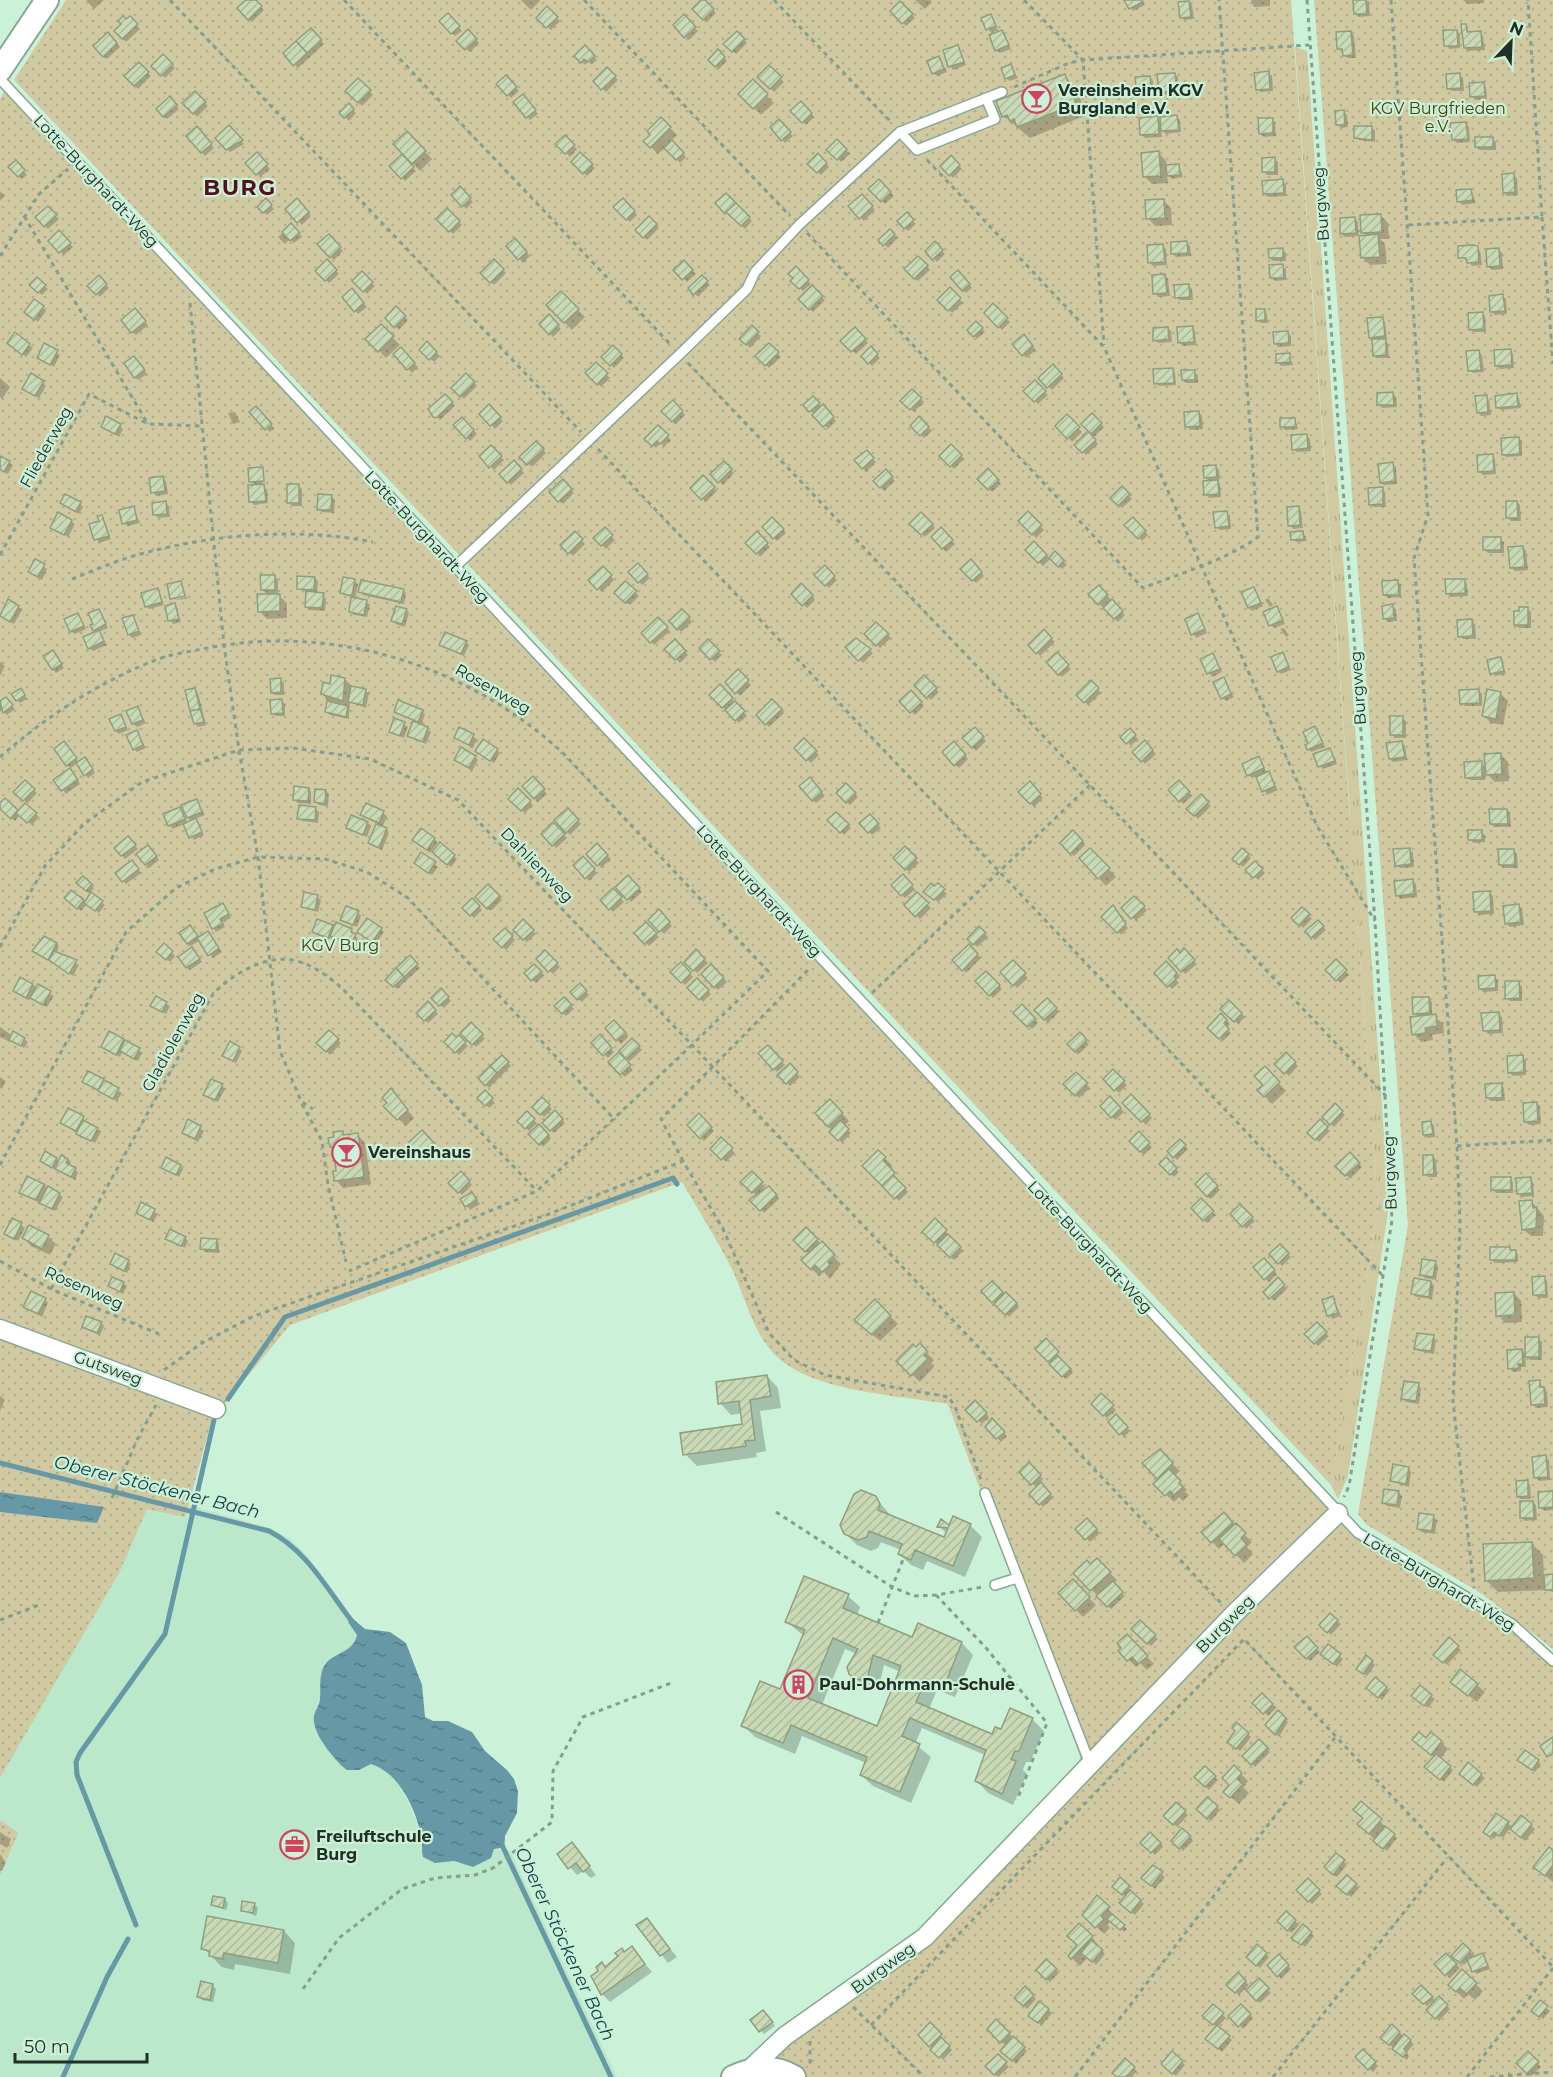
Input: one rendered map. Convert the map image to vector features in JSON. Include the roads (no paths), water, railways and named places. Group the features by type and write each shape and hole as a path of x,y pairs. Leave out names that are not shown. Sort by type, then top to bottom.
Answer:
{"street":[{"path":"0,70 47,0"},
{"name":"Gutsweg","path":"0,1329 216,1409"},
{"name":"Burgweg","path":"741,2073 785,2036 925,1937 1233,1615 1338,1512"},
{"path":"741,2073 770,2069 802,2072"}],"lane":[{"name":"Lotte-Burghardt-Weg","path":"0,79 1358,1533 1512,1624 1553,1661"},
{"path":"455,567 747,289 755,272 799,225 900,132 1002,92"},
{"path":"900,132 917,150 995,118 986,98"},
{"path":"985,1494 1090,1764"},
{"path":"995,1585 1017,1578"}],"water":[{"path":"0,1492 104,1507 97,1523 0,1512"},
{"path":"352,1618 365,1629 390,1632 406,1643 422,1685 425,1717 433,1721 448,1721 472,1732 485,1751 514,1779 518,1791 517,1813 505,1836 504,1853 501,1848 494,1849 491,1858 473,1867 454,1861 435,1863 423,1857 422,1837 418,1823 404,1792 390,1775 371,1764 359,1770 347,1770 325,1746 314,1723 320,1701 321,1675 327,1662 355,1641 357,1635 348,1622"}],"waterway":[{"path":"228,1399 285,1317 673,1178 677,1184"},
{"path":"136,1925 77,1775 76,1762 80,1753 165,1634 214,1420"},
{"name":"Oberer Stöckener Bach","path":"0,1463 269,1531 283,1539 306,1561 354,1624"},
{"name":"Oberer Stöckener Bach","path":"502,1845 611,2077"},
{"path":"63,2077 107,1977 128,1939"}],"place":[{"name":"Vereinsheim KGV Burgland e.V.","path":"1037,99"},
{"name":"Vereinshaus","path":"347,1152"},
{"name":"Paul-Dohrmann-Schule","path":"798,1684"},
{"name":"Freiluftschule Burg","path":"295,1845"}],"district":[{"name":"BURG","path":"240,187"}],"park label":[{"name":"KGV Burgfrieden e.V.","path":"1438,117"},
{"name":"KGV Burg","path":"340,945"}]}
